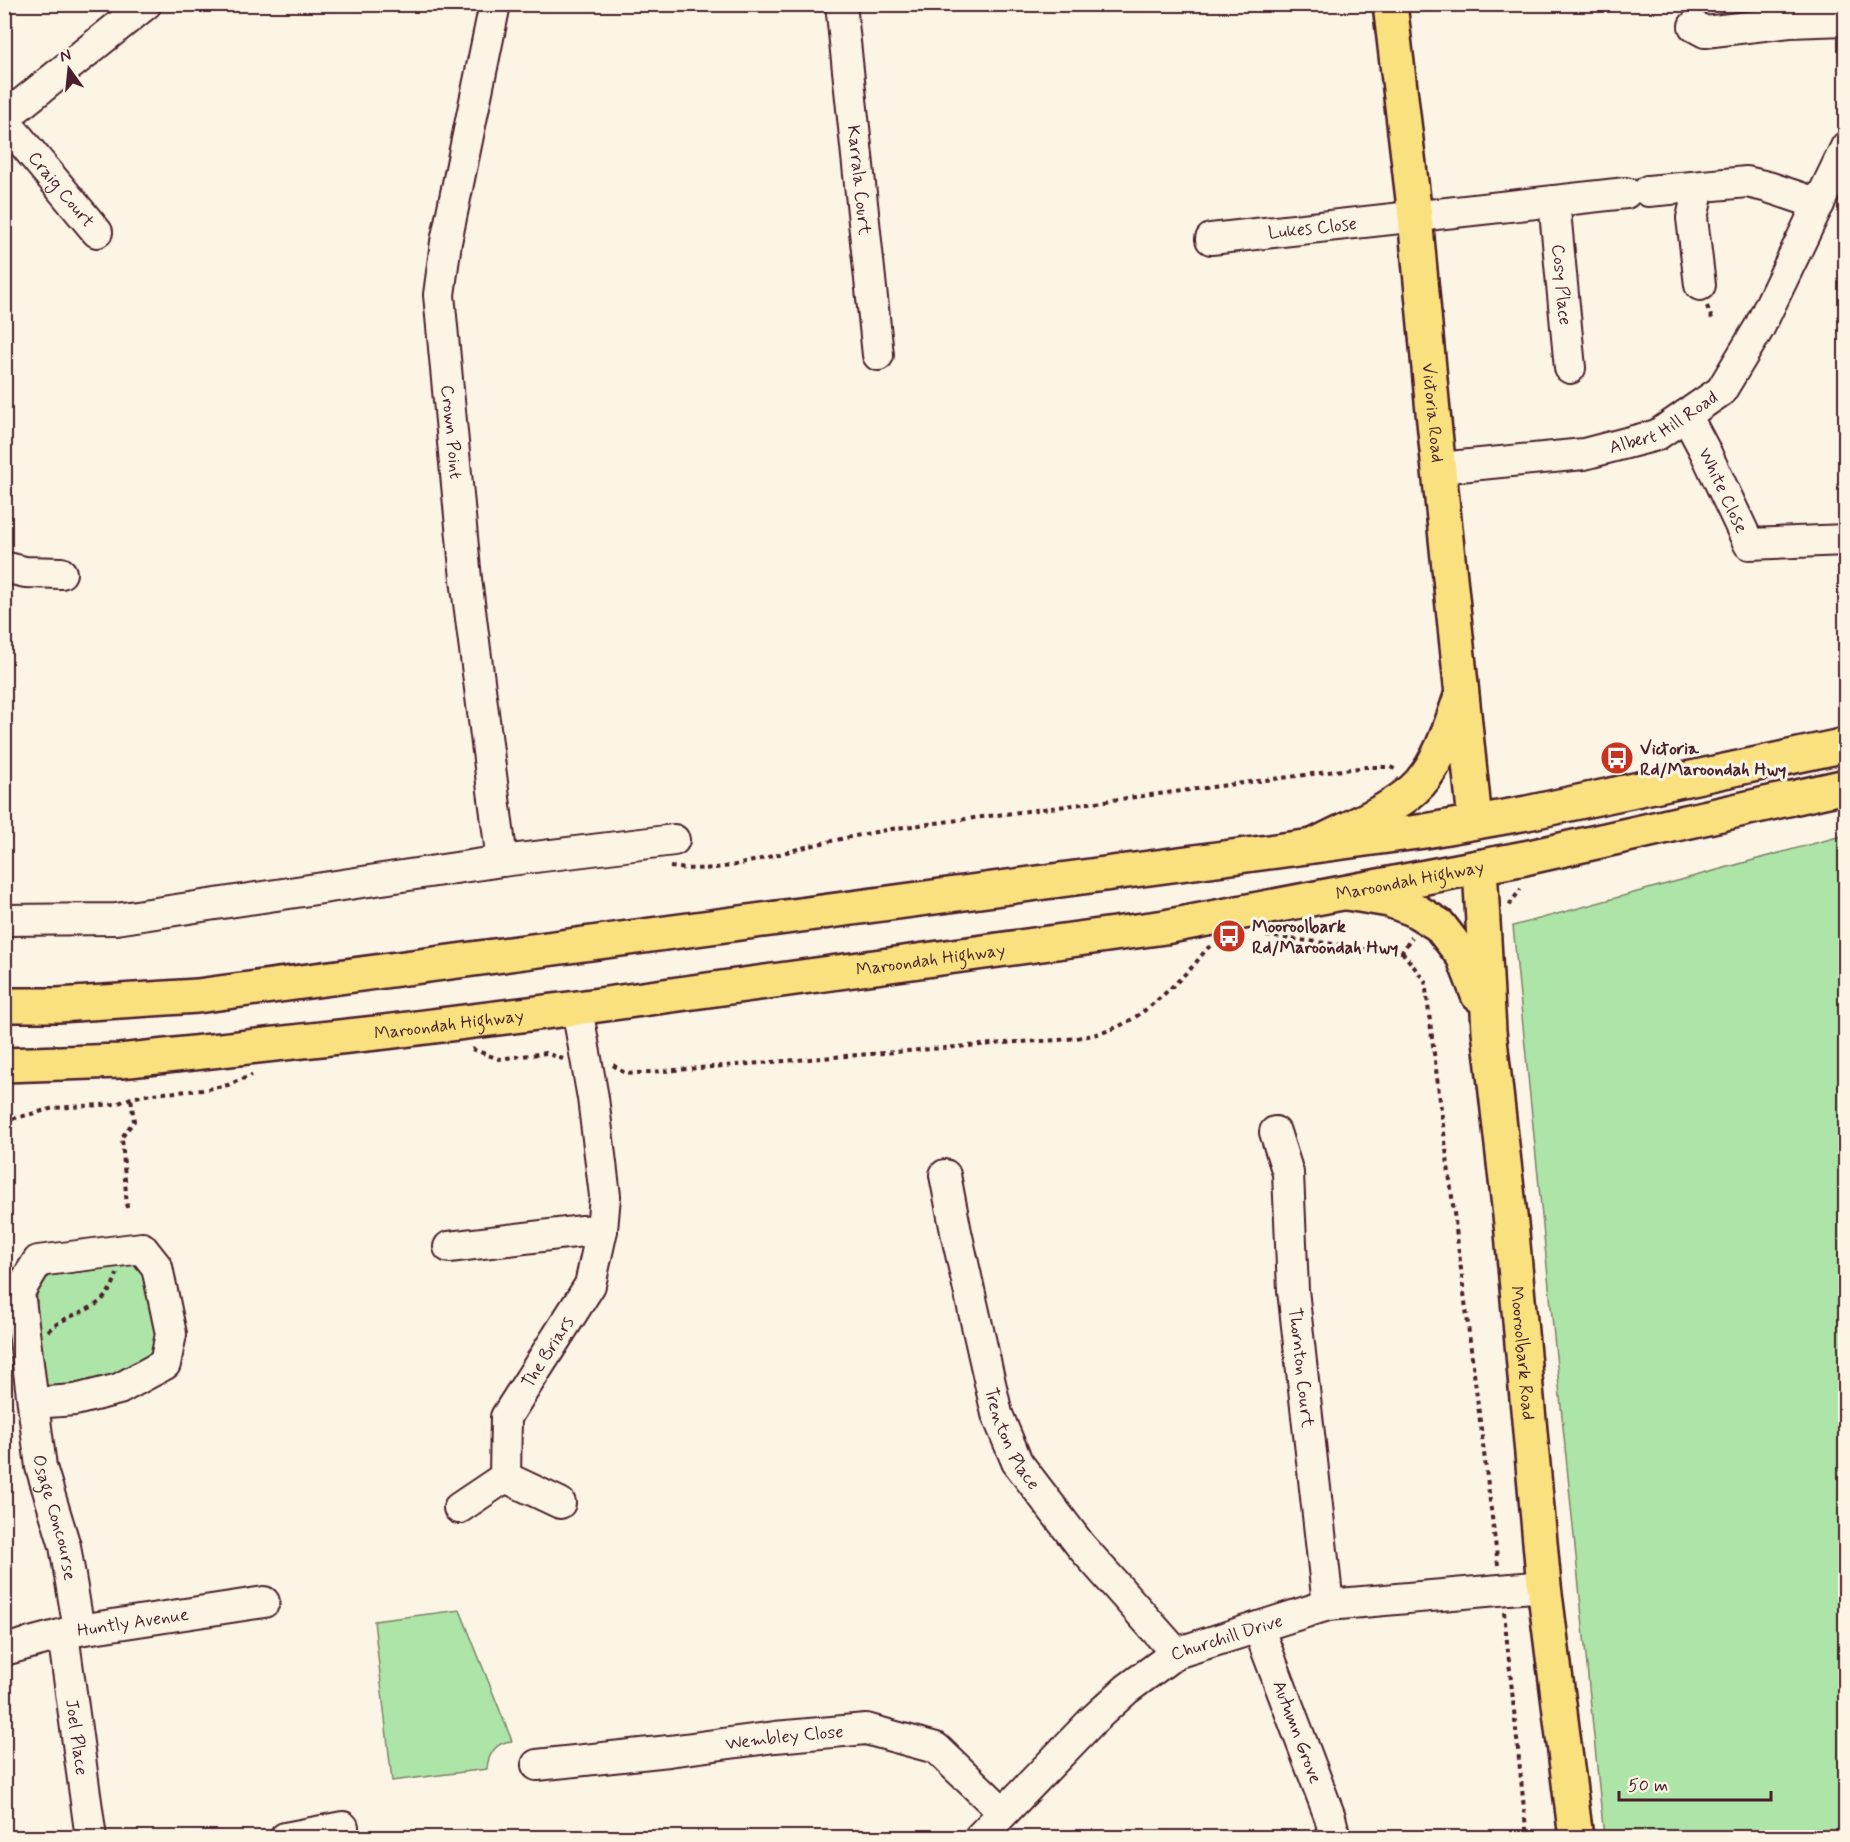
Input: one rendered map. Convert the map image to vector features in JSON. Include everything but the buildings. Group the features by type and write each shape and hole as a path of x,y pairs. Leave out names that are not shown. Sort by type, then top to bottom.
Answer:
{"main road":[{"name":"Victoria Road","path":"1390,4 1415,216 1438,468 1480,867"},
{"path":"1312,846 1399,801 1420,783 1436,759 1447,736 1462,692"},
{"path":"4,1005 58,1005 197,996 1425,831 1527,813 1845,745"},
{"name":"Maroondah Highway","path":"4,1065 120,1061 385,1032 1165,927 1480,867 1845,786"},
{"name":"Mooroolbark Road","path":"1480,867 1489,1031 1512,1233 1544,1586 1576,1838"},
{"path":"1344,893 1389,900 1413,909 1439,925 1463,956 1489,1031"}],"street":[{"path":"4,119 146,4"},
{"name":"Crown Point","path":"495,4 446,242 439,295 466,579 502,861"},
{"name":"Karrala Court","path":"841,4 878,355"},
{"path":"1694,26 1705,32 1790,22 1845,20"},
{"name":"Craig Court","path":"4,119 97,232"},
{"name":"Albert Hill Road","path":"1438,468 1584,454 1658,435 1721,391 1759,328 1820,204 1845,147"},
{"path":"1415,216 1747,182 1820,204"},
{"path":"1699,187 1692,218 1700,285"},
{"name":"Cosy Place","path":"1554,201 1570,368"},
{"name":"Lukes Close","path":"1211,239 1415,216"},
{"name":"White Close","path":"1686,415 1749,544 1845,540"},
{"path":"4,567 25,572 61,573"},
{"path":"4,920 116,918 502,861 674,840"},
{"name":"The Briars","path":"506,1477 506,1417 590,1286 602,1230 605,1196 593,1098 576,1008"},
{"name":"Thornton Court","path":"1275,1132 1288,1173 1293,1290 1328,1605"},
{"name":"Trenton Place","path":"945,1174 997,1414 1017,1461 1082,1546 1176,1653"},
{"path":"449,1247 602,1230"},
{"name":"Osage Concourse","path":"33,1403 75,1400 119,1389 165,1364 171,1334 157,1267 142,1248 38,1261 19,1292 41,1467 65,1546 71,1632"},
{"path":"459,1508 506,1477 560,1503"},
{"name":"Churchill Drive","path":"979,1838 1093,1720 1127,1689 1176,1653 1328,1605 1544,1586"},
{"name":"Huntly Avenue","path":"4,1650 71,1632 264,1602"},
{"name":"Autumn Grove","path":"1258,1627 1330,1816 1335,1838"},
{"name":"Joel Place","path":"71,1632 91,1838"},
{"name":"Wembley Close","path":"537,1765 775,1737 866,1729 936,1748 1003,1812"},
{"path":"285,1838 343,1827"}],"path":[{"path":"1839,687 1845,696"},
{"path":"645,843 647,857 660,866 688,870 727,868 844,838 897,828 1366,767 1390,767 1420,783"},
{"path":"1402,952 1427,918"},
{"path":"1256,935 1402,952 1425,981 1501,1589 1527,1838"},
{"path":"466,1046 499,1059 546,1053 571,1062 603,1058 626,1074 1005,1042 1051,1041 1091,1035 1116,1028 1142,1013 1190,970 1213,944"},
{"path":"4,1121 54,1108 116,1104 131,1098 228,1085 262,1071"},
{"path":"127,1208 122,1137 134,1121 131,1098"},
{"path":"43,1338 58,1322 96,1306 114,1282 118,1269"}],"green space":[{"path":"1845,835 1845,1837 1604,1837 1513,926"},
{"path":"114,1259 141,1260 159,1349 120,1384 44,1388 31,1304 37,1303 37,1294 30,1292 45,1268 54,1275 108,1268"},
{"path":"460,1610 512,1741 497,1746 489,1758 487,1769 392,1781 374,1621"}],"place":[{"name":"Victoria Rd/Maroondah Hwy","path":"1617,758"},
{"name":"Mooroolbark Rd/Maroondah Hwy","path":"1229,936"}]}
